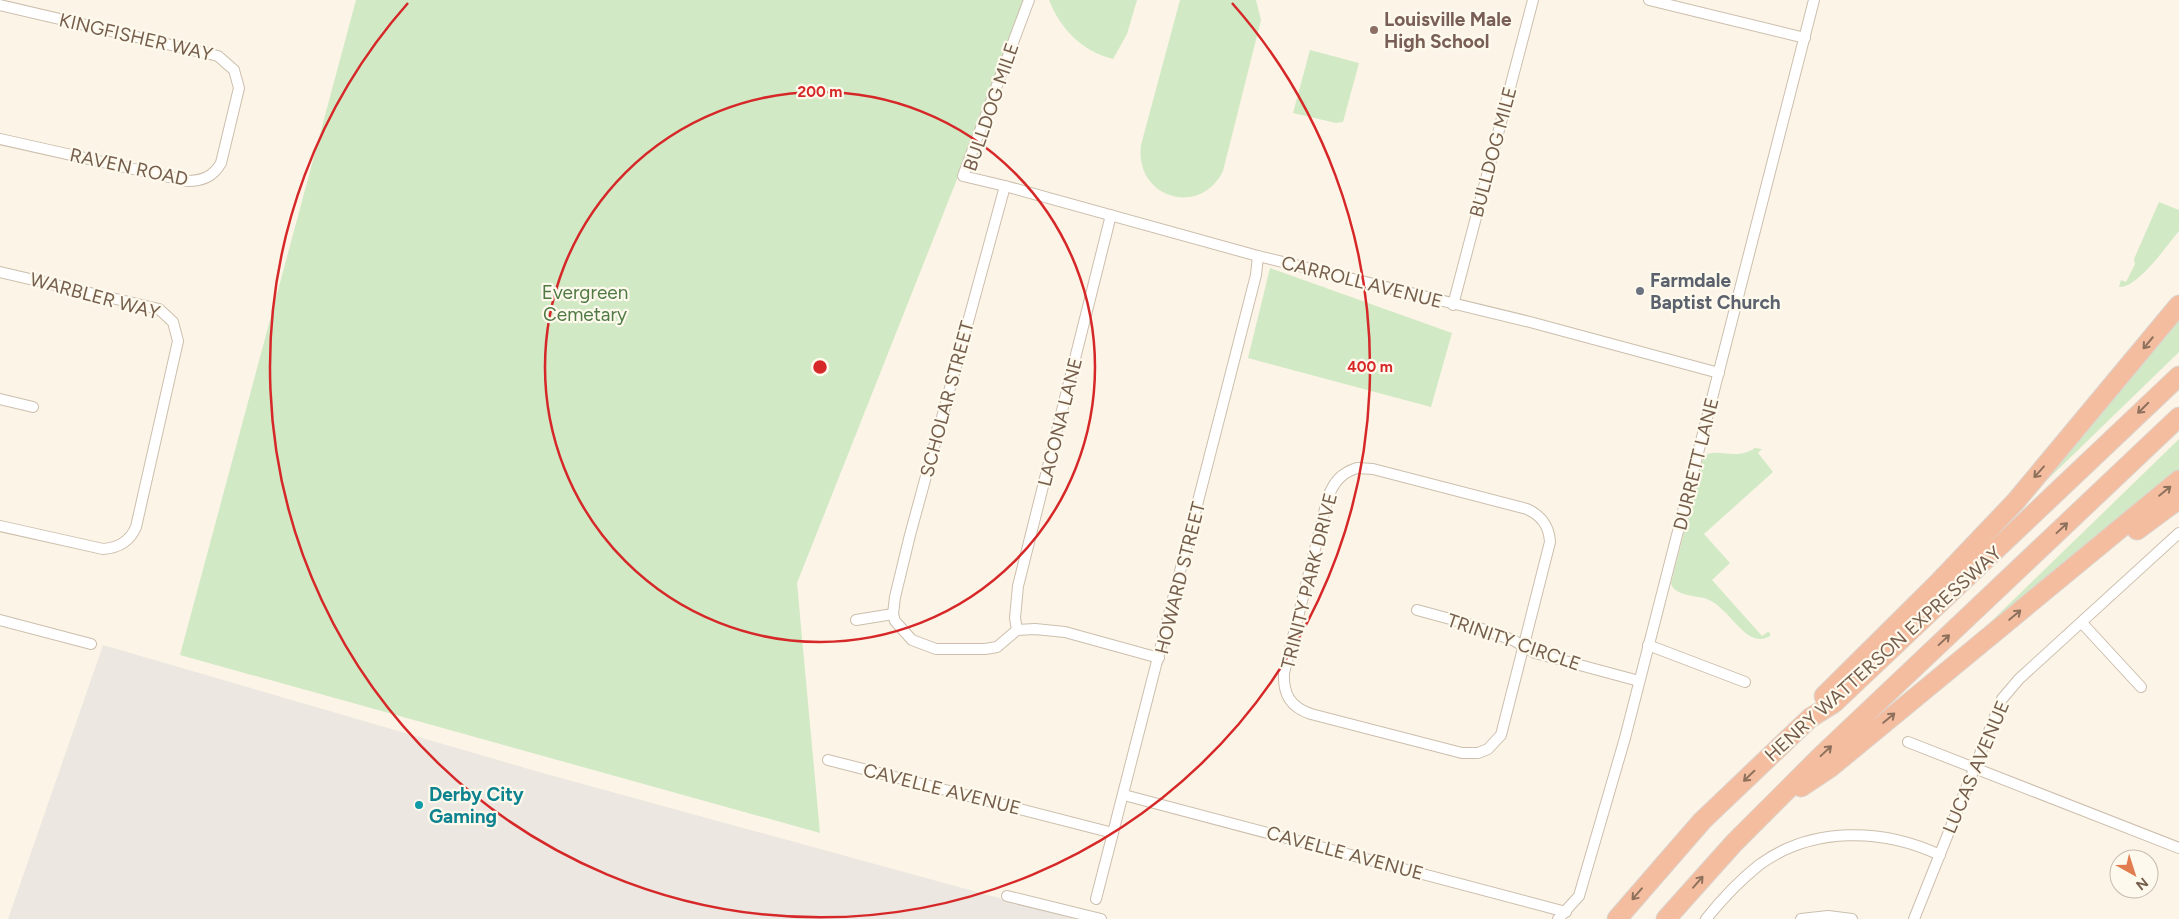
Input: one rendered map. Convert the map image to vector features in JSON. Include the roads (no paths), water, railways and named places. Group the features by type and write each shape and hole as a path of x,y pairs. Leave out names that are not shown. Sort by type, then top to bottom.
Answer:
{"highway":[{"path":"1810,718 1825,694 1937,584 2016,501 2179,306"},
{"name":"HENRY WATTERSON EXPRESSWAY","path":"1616,919 1702,821 1810,718 1834,703 2081,470 2172,381 2179,365"},
{"name":"HENRY WATTERSON EXPRESSWAY","path":"1666,919 1704,874 1821,756 2179,417"},
{"path":"1766,810 1831,767 2179,480"},
{"path":"2074,567 2099,557 2179,499"}],"street":[{"name":"BULLDOG MILE","path":"1005,186 963,176 1029,0"},
{"name":"BULLDOG MILE","path":"1453,305 1533,0"},
{"path":"1649,0 1805,38"},
{"name":"DURRETT LANE","path":"1562,915 1579,896 1625,738 1814,0"},
{"name":"KINGFISHER WAY","path":"0,6 211,54 223,59 234,70 239,88 229,132"},
{"name":"RAVEN ROAD","path":"0,138 194,181 208,177 218,169 229,132"},
{"name":"CARROLL AVENUE","path":"1005,186 1258,256 1453,305 1530,322 1719,373"},
{"name":"SCHOLAR STREET","path":"893,614 910,535 1005,186"},
{"name":"LACONA LANE","path":"1017,630 1015,618 1018,586 1111,215"},
{"name":"HOWARD STREET","path":"1096,899 1226,396 1256,275 1258,256"},
{"name":"WARBLER WAY","path":"0,272 159,309 169,317 177,334 174,365 136,527 129,539 120,546 103,549 0,526"},
{"path":"0,399 33,406"},
{"name":"TRINITY PARK DRIVE","path":"1357,468 1373,469 1511,504 1538,515 1548,529 1550,542 1524,647 1501,735 1494,744 1478,753 1462,753 1311,714 1293,705 1286,694 1284,673 1328,497 1336,480 1344,473 1357,468"},
{"name":"LUCAS AVENUE","path":"1914,919 2002,699 2019,679 2179,534"},
{"name":"TRINITY CIRCLE","path":"1417,610 1465,623 1513,640 1535,654 1639,681"},
{"path":"856,620 893,614 899,627 912,640 936,649 968,650 998,647 1017,630 1052,630 1159,658"},
{"path":"0,620 91,644"},
{"path":"2082,623 2141,687"},
{"path":"1648,646 1745,682"},
{"path":"1908,742 2179,848"},
{"name":"CAVELLE AVENUE","path":"828,760 1113,832"},
{"name":"CAVELLE AVENUE","path":"1124,795 1562,915"},
{"path":"1706,919 1735,886 1761,864 1782,852 1815,840 1848,835 1880,836 1908,842 1940,855"},
{"path":"1007,896 1101,919"},
{"path":"1801,919 1828,916 1852,919"}],"place":[{"name":"Louisville Male High School","path":"1374,30"},
{"name":"Farmdale Baptist Church","path":"1640,291"},
{"name":"Derby City Gaming","path":"419,805"}],"park label":[{"name":"Evergreen Cemetary","path":"585,303"}]}
